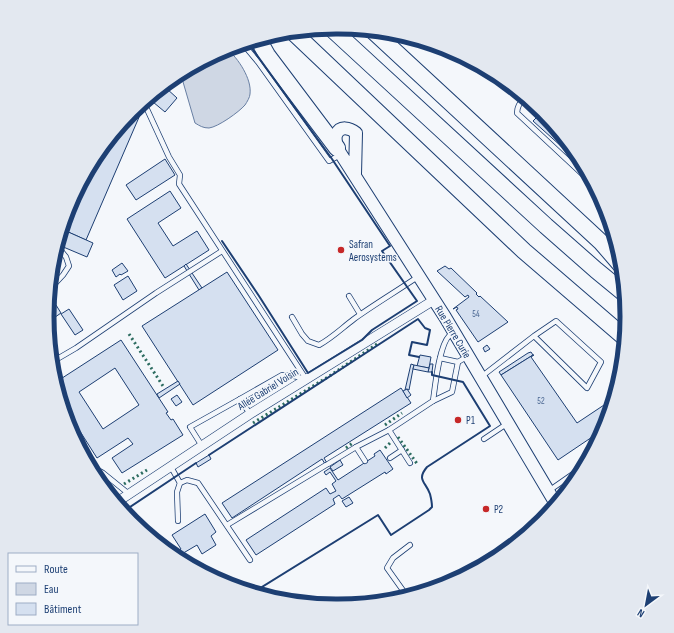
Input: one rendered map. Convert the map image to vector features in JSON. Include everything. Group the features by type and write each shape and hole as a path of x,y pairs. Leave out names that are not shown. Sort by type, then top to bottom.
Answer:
{"highway":[{"path":"338,34 596,270 618,288"},
{"path":"298,36 524,251 619,333"},
{"path":"379,37 602,243 613,255"},
{"path":"261,45 267,55 339,151"},
{"path":"602,243 612,250"}],"street":[{"path":"339,151 336,141 336,134 346,128 351,129 356,133 354,174"},
{"name":"Rue Pierre Curie","path":"339,151 454,333 463,359 481,377 553,498"},
{"name":"Allée Gabriel Voisin","path":"122,499 250,414 434,300"}],"lane":[{"path":"246,49 258,62 329,161 339,151"},
{"path":"521,102 517,108 517,113 580,171"},
{"path":"147,108 169,157 180,175 179,184 306,379"},
{"path":"58,358 76,348 156,293 222,251"},
{"path":"57,282 69,266 66,257 62,252"},
{"path":"292,317 308,341 319,345 328,340 360,314 419,276"},
{"path":"349,296 360,314"},
{"path":"481,377 534,336 556,322 601,362 588,388 534,336"},
{"path":"433,401 436,376 442,350 448,337 454,333"},
{"path":"227,525 356,447 389,430 433,401 452,392 463,359 440,358"},
{"path":"202,446 190,427 282,375 306,379"},
{"path":"240,399 250,414"},
{"path":"484,438 508,423"},
{"path":"389,430 410,463"},
{"path":"356,447 365,461"},
{"path":"390,458 402,450"},
{"path":"171,466 180,483 177,492 178,521"},
{"path":"103,474 129,494"},
{"path":"548,491 570,476"},
{"path":"180,483 187,480 198,484 250,560"},
{"path":"403,591 387,568 392,558 410,545"}],"water":[{"path":"233,55 240,63 247,76 250,88 250,97 245,105 218,125 209,128 195,123 183,80 212,63"}],"building":[{"path":"168,90 177,98 165,112 153,102"},
{"path":"140,114 86,240 67,232 75,210 92,175 102,160 125,130"},
{"path":"537,117 562,147 562,147 533,121"},
{"path":"165,159 175,175 136,200 126,185"},
{"path":"170,191 181,208 158,223 173,246 197,231 209,250 165,278 127,219"},
{"path":"67,232 93,243 87,257 63,247"},
{"path":"122,263 128,271 116,277 112,270"},
{"path":"186,264 202,288 199,290 184,266"},
{"path":"445,266 449,269 451,268 477,293 476,294 479,297 480,296 508,322 478,342 456,310 458,309 457,307 453,309 469,297 468,295 465,297 437,271"},
{"path":"227,272 278,350 193,405 142,326"},
{"path":"128,276 137,291 123,300 114,285"},
{"path":"56,305 61,313 54,318 54,316 55,306"},
{"path":"69,309 83,330 75,335 61,314"},
{"path":"121,340 168,412 166,413 171,420 173,419 183,435 122,473 112,458 133,444 128,438 97,458 76,425 69,407 61,378","holes":["115,368 139,405 103,429 79,392"]},
{"path":"487,345 490,349 485,352 483,348"},
{"path":"531,352 533,355 501,375 499,372"},
{"path":"420,355 431,357 429,368 417,366"},
{"path":"534,355 531,357 577,423 604,405 605,407 592,437 558,460 501,375"},
{"path":"411,364 414,365 409,390 405,390"},
{"path":"430,364 433,364 432,372 428,372"},
{"path":"414,365 429,368 428,372 413,369"},
{"path":"178,381 180,384 159,398 157,394"},
{"path":"401,388 411,403 324,458 327,463 325,464 322,459 232,518 222,503"},
{"path":"407,389 411,395 407,398 403,391"},
{"path":"177,395 182,402 176,406 171,399"},
{"path":"380,450 393,469 386,474 385,472 342,499 339,495 333,499 335,504 256,555 246,540 326,488 330,494 336,491 332,484 336,481 330,472 326,475 324,472 330,468 338,480 375,456 374,454"},
{"path":"209,455 211,459 198,467 196,463"},
{"path":"340,460 343,465 333,471 330,467"},
{"path":"349,497 353,503 346,507 342,501"},
{"path":"205,514 216,532 211,536 216,545 202,554 197,545 183,553 179,550 181,549 172,535"}],"hedge":[{"path":"129,334 163,386"},
{"path":"253,423 331,375 377,344"},
{"path":"385,425 402,413"},
{"path":"398,437 418,465"},
{"path":"385,448 392,441"},
{"path":"346,448 354,442"},
{"path":"124,484 147,470"}],"wall":[{"path":"222,241 308,373 362,340 372,330 417,301 382,251 390,246 332,159 251,48"},
{"path":"209,455 418,319 425,328 430,330 427,345 412,342 409,355 419,357"},
{"path":"260,588 378,515 391,535 432,507 430,494 422,478 424,471 427,467 490,426 463,382 432,375 432,372"},
{"path":"129,508 196,463"}],"place":[{"name":"Safran Aerosystems","path":"341,250"},
{"name":"P1","path":"458,420"},
{"name":"P2","path":"486,509"}]}
